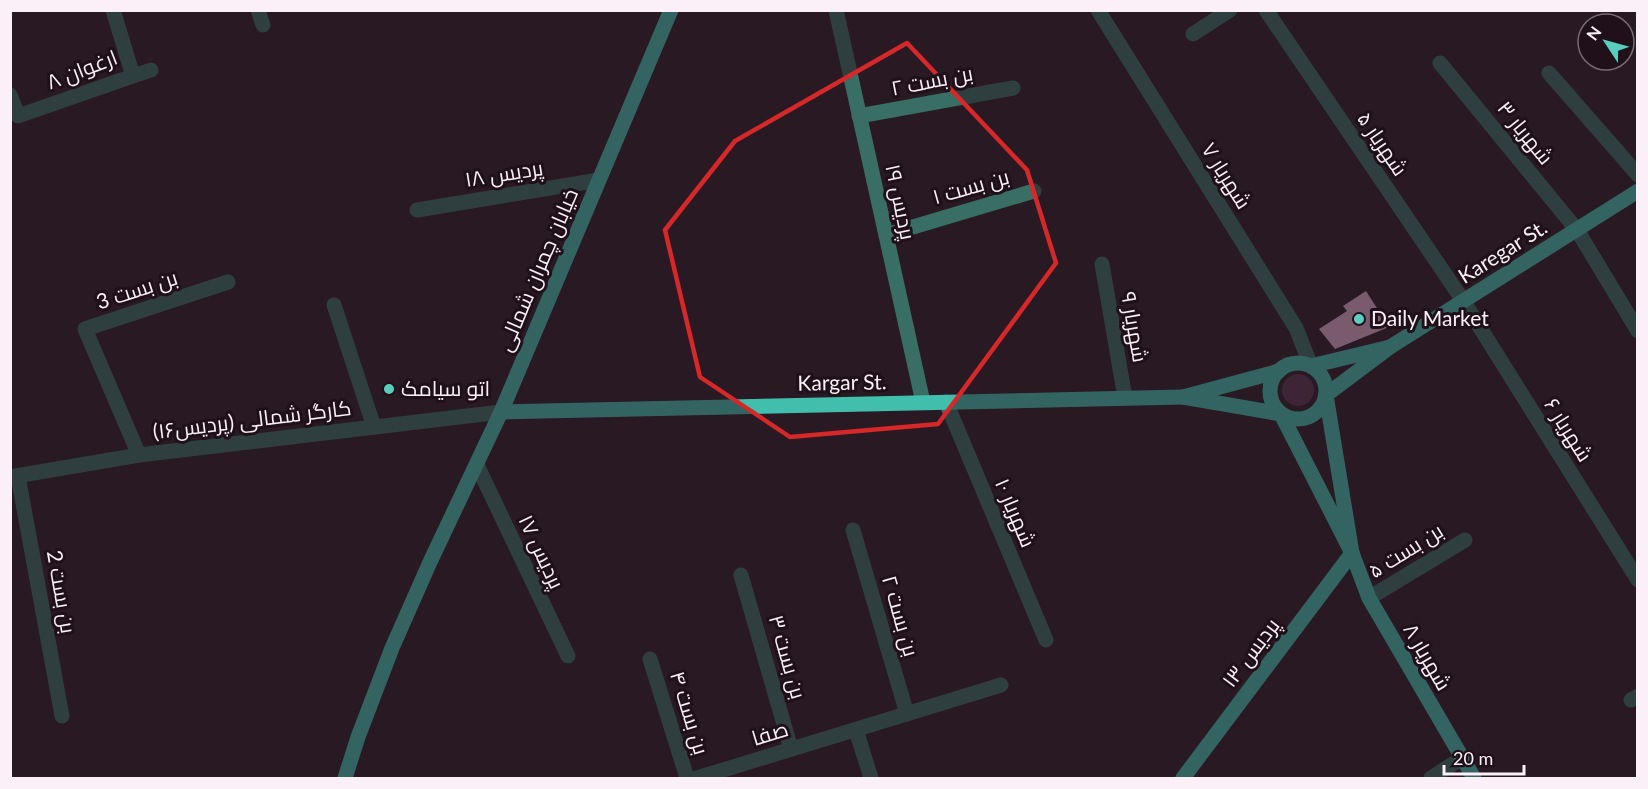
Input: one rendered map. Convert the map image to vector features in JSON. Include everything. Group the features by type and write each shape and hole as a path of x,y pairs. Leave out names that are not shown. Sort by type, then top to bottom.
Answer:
{"main road":[{"name":"خیابان چمران شمالی","path":"345,778 392,648 501,412 671,10"},
{"name":"Karegar St.","path":"1390,347 1638,191"},
{"path":"1311,366 1323,378 1326,395 1323,405 1309,417 1299,420 1281,414 1275,408 1270,393 1273,378 1286,366 1294,364 1311,366 1390,347"},
{"path":"1326,395 1390,347"},
{"name":"Kargar St.","path":"1183,397 1279,371"},
{"name":"شهریار ۸","path":"1326,395 1352,553"},
{"name":"Kargar St.","path":"501,412 1183,397 1281,414"},
{"name":"شهریار ۸","path":"1281,414 1352,553 1369,598 1474,778"},
{"name":"پردیس ۱۳","path":"1183,778 1352,553"}],"street":[{"name":"ارغوان ۸","path":"10,95 18,116 133,76 113,10"},
{"name":"پردیس ۱۹","path":"836,10 922,402"},
{"name":"شهریار ۷","path":"1098,10 1296,328 1311,366"},
{"path":"1193,34 1230,10"},
{"name":"شهریار ۵","path":"1266,10 1464,302"},
{"name":"شهریار ۳","path":"1440,63 1577,230 1638,331"},
{"path":"133,76 152,70"},
{"path":"1549,74 1638,175"},
{"name":"بن بست ۲","path":"859,116 1013,88"},
{"name":"پردیس ۱۸","path":"417,210 599,180"},
{"name":"بن بست ۱","path":"885,235 1034,190"},
{"name":"شهریار ۹","path":"1102,264 1125,398"},
{"name":"بن بست 3","path":"139,455 85,329 228,282"},
{"name":"شهریار ۶","path":"1464,302 1638,580"},
{"path":"334,305 374,426"},
{"name":"شهریار ۱۰","path":"946,402 1046,640"},
{"name":"کارگر شمالی (پردیس۱۶)","path":"14,476 139,455 501,412"},
{"name":"پردیس ۱۷","path":"477,465 568,656"},
{"name":"بن بست 2","path":"14,476 62,716"},
{"name":"بن بست ۲","path":"853,530 907,714"},
{"name":"بن بست ۵","path":"1369,598 1465,540"},
{"name":"بن بست ۳","path":"741,575 791,749"},
{"name":"بن بست ۴","path":"650,659 687,778"},
{"name":"صفا","path":"697,778 1001,685"},
{"path":"856,730 871,778"},
{"path":"1431,778 1462,758"}],"highlighted area":[{"path":"907,43 1027,170 1056,263 938,424 790,437 700,377 665,230 735,141"}],"shaded area":[{"path":"1298,374 1310,378 1314,390 1310,402 1298,406 1286,402 1282,390 1286,378"}],"building":[{"name":"Daily Market","path":"1366,291 1389,327 1335,349 1319,329 1347,311 1343,306"}],"place":[{"name":"Daily Market","path":"1359,319"},
{"name":"اتو سیامک","path":"389,389"}]}
